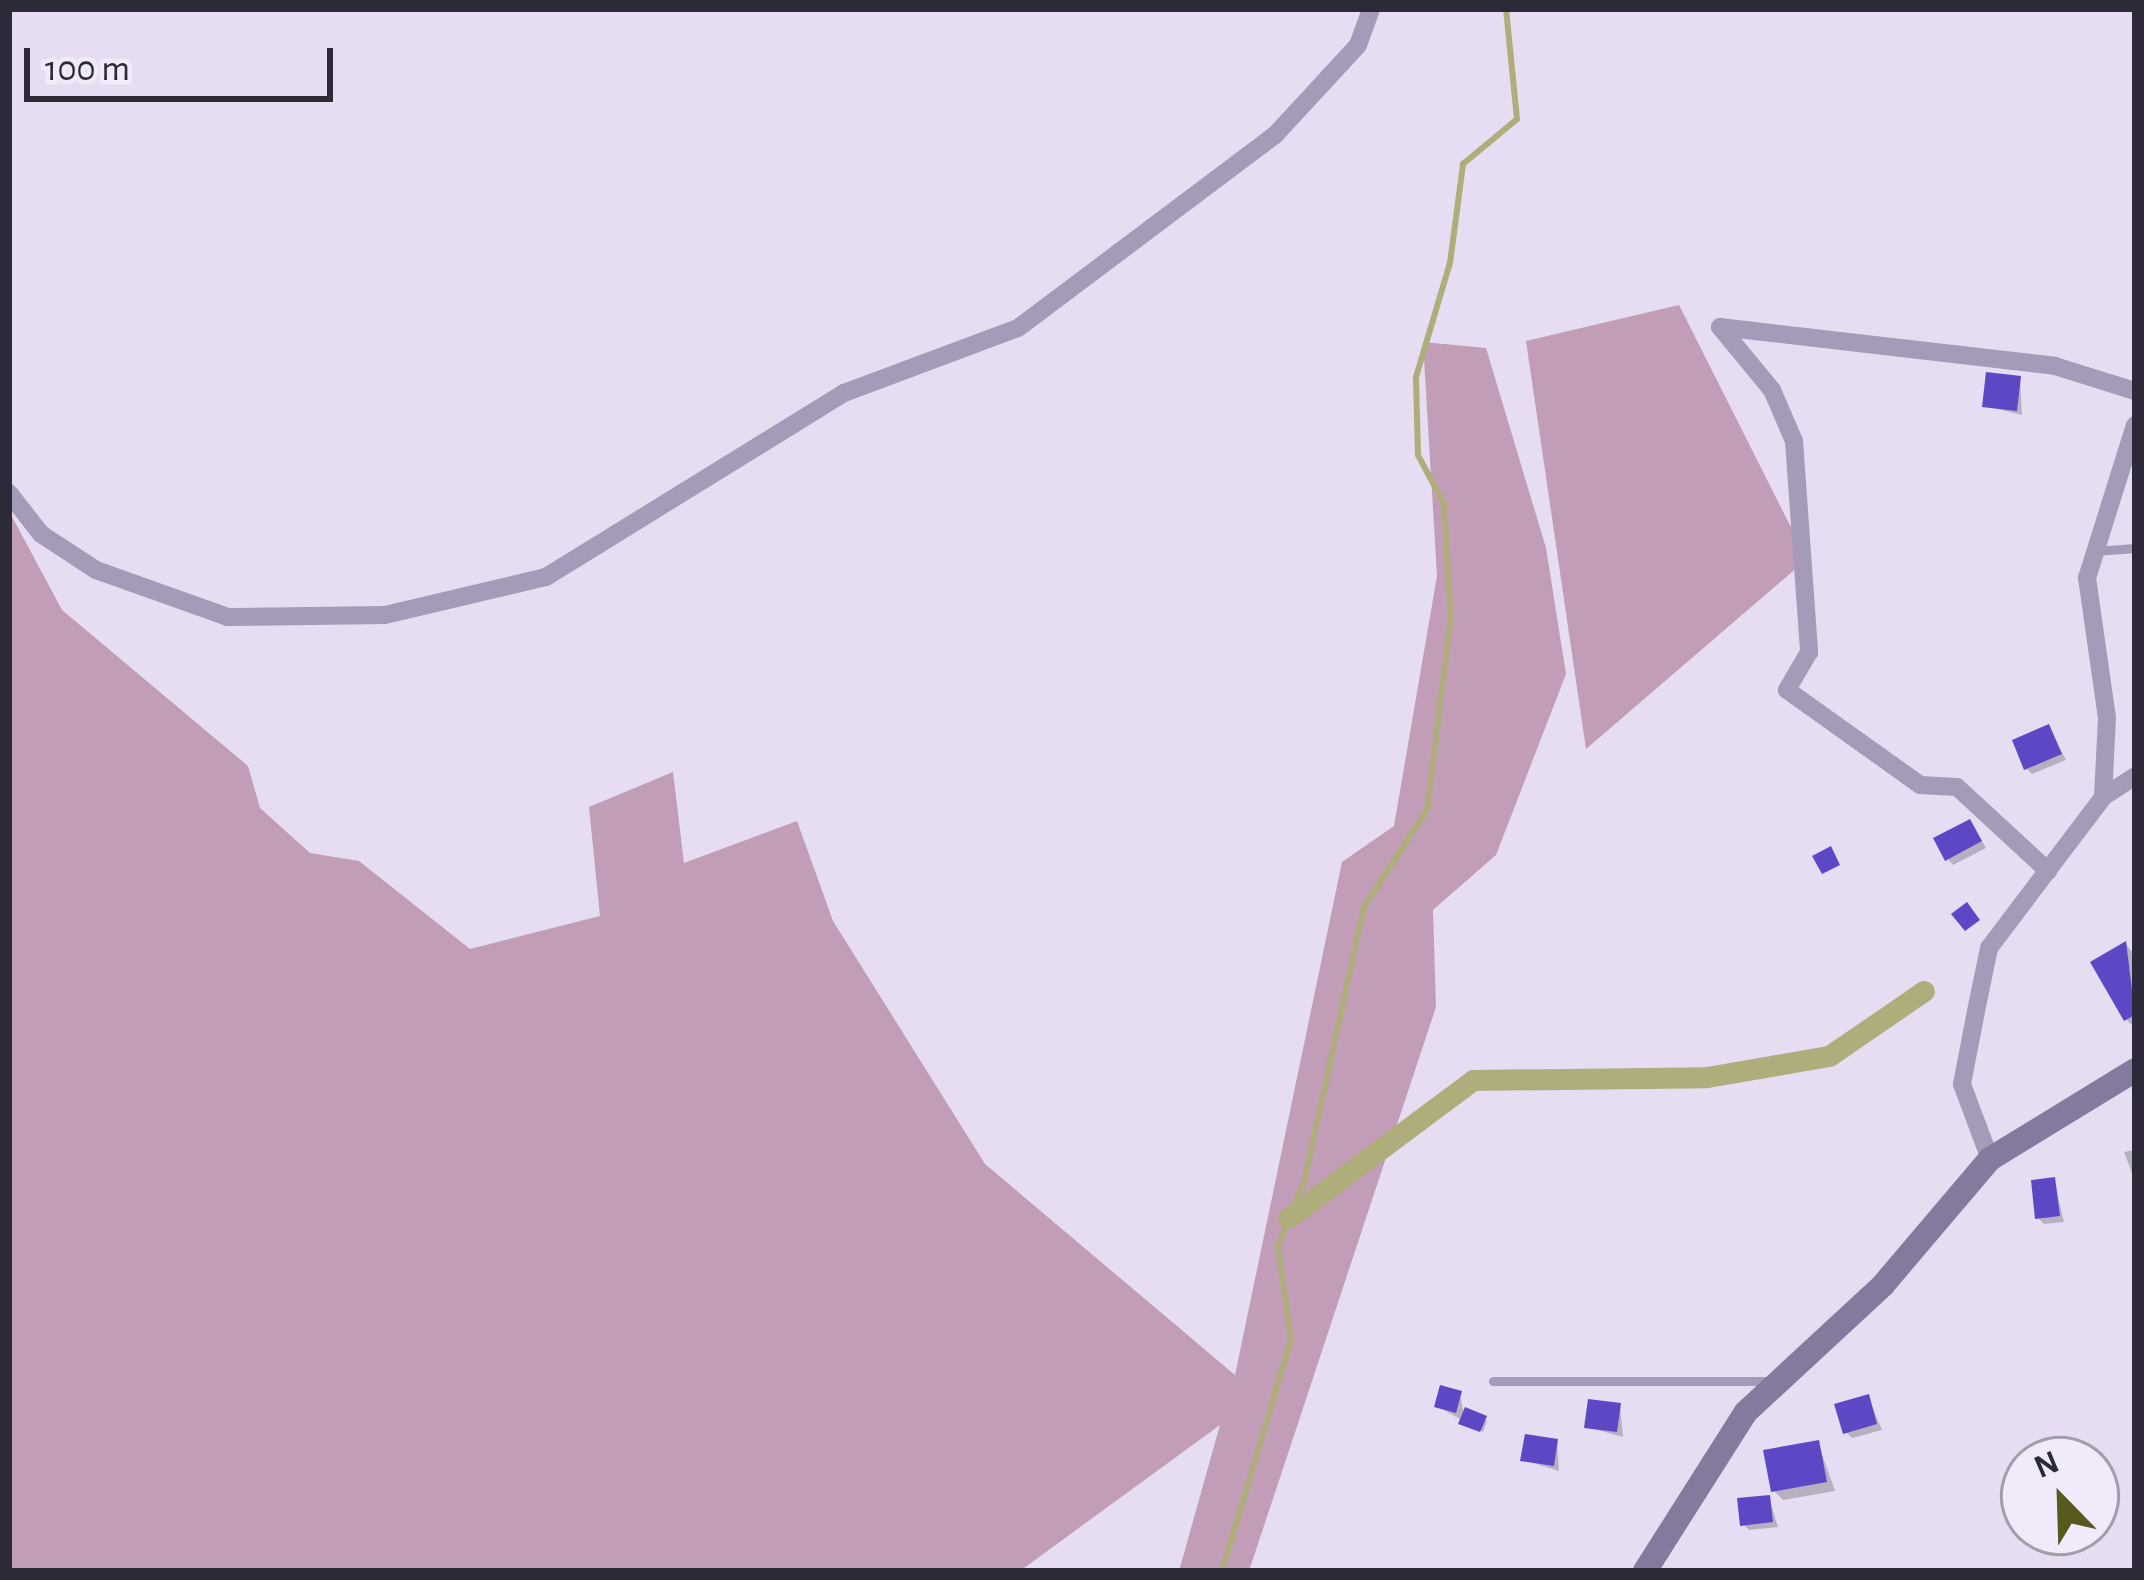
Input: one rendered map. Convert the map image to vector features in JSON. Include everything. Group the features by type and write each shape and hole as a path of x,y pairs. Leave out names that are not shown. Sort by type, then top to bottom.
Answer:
{"street":[{"path":"9,493 41,534 96,570 228,617 386,615 546,577 844,393 1018,328 1276,134 1358,45 1371,9"},
{"path":"2048,871 1957,787 1920,785 1787,691 1809,652 1794,441 1772,389 1720,328 2055,366 2135,391"},
{"path":"2103,797 2107,718 2086,578 2135,425"},
{"path":"1990,1159 1962,1084 1989,948 2103,797 2135,776"},
{"path":"1645,1571 1775,1381 1883,1285 1990,1159 2135,1070"}],"lane":[{"path":"2095,551 2135,548"},
{"path":"1493,1381 1775,1381"}],"shaded area":[{"path":"1679,305 1807,559 1586,749 1526,341"},
{"path":"1423,342 1486,348 1546,548 1566,674 1496,855 1433,910 1436,1007 1249,1571 1179,1571 1220,1425 1024,1568 9,1571 9,511 62,610 248,766 260,808 310,853 359,861 470,949 600,916 589,807 673,772 684,863 797,821 833,921 985,1164 1235,1375 1342,862 1394,826 1437,576"}],"building":[{"path":"1986,372 2021,376 2017,411 1982,407"},
{"path":"2049,724 2062,754 2024,770 2012,740"},
{"path":"1970,819 1982,841 1945,861 1933,838"},
{"path":"1831,846 1840,865 1822,874 1812,856"},
{"path":"1967,902 1980,920 1965,931 1951,914"},
{"path":"2126,941 2135,1015 2124,1021 2090,962"},
{"path":"2055,1177 2060,1216 2035,1219 2031,1180"},
{"path":"1440,1385 1462,1391 1456,1413 1434,1407"},
{"path":"1869,1394 1877,1424 1843,1434 1834,1404"},
{"path":"1588,1399 1621,1403 1617,1432 1584,1428"},
{"path":"1465,1407 1487,1416 1480,1432 1458,1424"},
{"path":"1525,1434 1558,1439 1554,1466 1520,1461"},
{"path":"1819,1440 1827,1482 1771,1492 1763,1450"},
{"path":"1770,1495 1773,1522 1740,1526 1737,1498"}],"waterway":[{"path":"1222,1571 1291,1340 1278,1246 1304,1182 1364,907 1427,810 1451,616 1444,504 1418,455 1416,377 1450,263 1463,164 1517,119 1506,9"},
{"path":"1288,1218 1473,1080 1707,1077 1829,1056 1924,991"}]}
